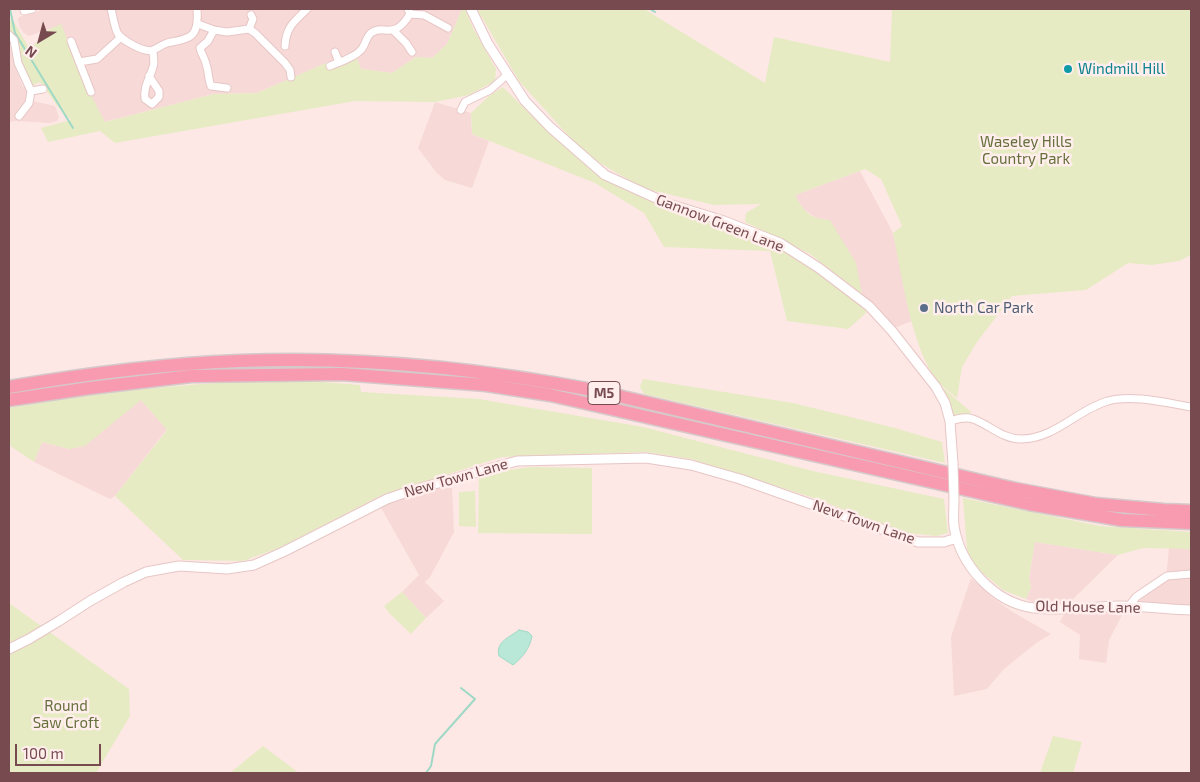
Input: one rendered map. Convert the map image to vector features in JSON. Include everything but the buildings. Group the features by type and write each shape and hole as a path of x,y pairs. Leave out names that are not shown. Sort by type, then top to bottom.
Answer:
{"highway":[{"name":"M5","path":"9,386 124,370 240,361 318,361 413,365 538,380 593,390 961,477 1088,503 1154,510 1191,511"},
{"name":"M5","path":"9,400 191,376 342,374 486,385 550,394 1029,504 1122,520 1191,523"}],"street":[{"path":"111,9 120,38 147,51 153,51 165,44 187,39 192,35 198,24 197,9"},
{"path":"285,46 288,28 307,9"},
{"name":"Gannow Green Lane","path":"471,9 488,44 525,101 550,127 606,175 669,204 724,221 780,243 852,292 869,306 892,331 936,387 945,403 950,421 954,524 957,538"},
{"path":"330,66 361,51 371,34 378,31 394,31 404,23 409,11 424,14 448,28"},
{"path":"249,29 254,19 252,15"},
{"path":"198,24 214,30 227,32 249,29 285,63 290,70 291,77"},
{"path":"214,30 208,41 200,48 201,53 206,63 208,80 211,86 227,88"},
{"path":"394,31 412,52"},
{"path":"9,36 14,40 18,63 31,91 29,102 19,116"},
{"path":"79,62 97,59 120,38"},
{"path":"71,41 91,92"},
{"path":"149,76 154,66 153,51"},
{"path":"335,52 339,62"},
{"path":"461,110 465,102 490,90 507,75"},
{"path":"31,91 43,89"},
{"path":"950,421 972,418 1008,438 1022,439 1046,434 1088,409 1108,401 1128,397 1191,407"},
{"name":"New Town Lane","path":"9,649 90,601 146,572 179,566 227,569 254,565 286,551 387,499 517,461 646,458 691,464 740,479 918,542 944,542 957,538"},
{"name":"Old House Lane","path":"957,538 970,567 981,580 1010,600 1032,608 1061,610 1129,606 1191,610"},
{"path":"1129,606 1136,597 1167,576 1191,574"}],"shaded area":[{"path":"45,9 462,9 447,44 432,58 416,57 392,73 361,69 354,51 257,93 214,94 104,122 92,99 61,25 29,36 20,28 19,17"},
{"path":"9,44 23,87 31,86 33,101 55,106 59,117 57,121 50,123 9,122"},
{"path":"435,102 471,113 472,134 489,141 472,188 445,180 436,172 418,148"},
{"path":"860,171 893,233 912,321 894,328 862,294 830,220 817,219 802,208 795,195"},
{"path":"141,400 167,429 115,496 110,499 34,462 42,442 69,449"},
{"path":"446,486 452,488 454,532 430,577 425,582 444,601 426,618 402,592 419,575 380,506 409,494"},
{"path":"1035,542 1118,555 1068,604 1040,605 1026,599 1031,587 1029,577"},
{"path":"1169,548 1191,548 1191,607 1138,604 1140,600 1166,579"},
{"path":"971,578 1011,611 1051,634 1036,643 1004,669 987,689 954,696 951,637"},
{"path":"1088,609 1124,611 1109,640 1106,663 1079,659 1080,635 1060,622 1064,614"},
{"path":"519,630 528,632 532,636 526,652 513,665 499,656 498,651 504,640"}],"green space":[{"path":"462,9 465,9 472,26 496,69 495,81 469,95 435,102 355,101 115,143 100,131 48,142 41,128 71,120 59,108 40,82 31,86 20,61 15,40 9,30 9,21 13,20 29,48 41,39 48,30 61,24 87,86 105,122 214,94 257,93 326,63 331,69 357,59 361,69 392,73 416,57 432,58 447,44"},
{"name":"Waseley Hills Country Park","path":"477,9 644,9 765,83 774,37 890,62 892,9 1191,9 1191,255 1179,261 1152,265 1128,263 1086,290 1012,296 977,342 962,367 957,398 939,383 929,369 921,352 904,290 893,233 902,226 881,179 865,169 795,195 801,206 808,213 817,218 830,220 856,263 862,294 810,254 745,222 746,213 761,204 714,205 642,188 585,154 519,81"},
{"path":"503,87 591,170 617,185 675,210 773,243 848,292 867,312 848,329 787,321 770,251 664,247 644,213 595,183 472,134 471,113 489,96"},
{"path":"643,379 793,403 895,428 942,442 945,463 644,394 640,387"},
{"path":"310,381 360,385 361,392 479,399 643,427 813,471 944,499 948,533 937,536 906,533 814,498 691,459 646,452 502,457 382,495 279,548 243,561 183,560 115,496 167,430 141,400 85,446 69,449 42,442 34,462 9,445 9,408 87,396 166,387 229,382"},
{"path":"941,386 971,412 971,415 954,415 939,391"},
{"path":"530,467 592,468 592,534 478,533 479,478 494,472"},
{"path":"475,491 476,527 459,526 459,492"},
{"path":"963,498 1100,526 1191,532 1191,549 1143,548 1118,555 1035,542 1029,577 1031,587 1026,599 1003,590 973,565 967,549"},
{"path":"402,592 426,618 411,634 384,606"},
{"name":"Round Saw Croft","path":"9,603 129,689 130,716 96,773 9,773"},
{"path":"1053,736 1082,742 1073,773 1040,773"},
{"path":"263,746 299,773 230,773"}],"waterway":[{"path":"10,9 15,33 73,128"},
{"path":"650,9 655,12"},
{"path":"426,773 431,766 435,744 475,699 461,688"}],"place":[{"name":"Windmill Hill","path":"1068,69"},
{"name":"North Car Park","path":"924,308"}]}
